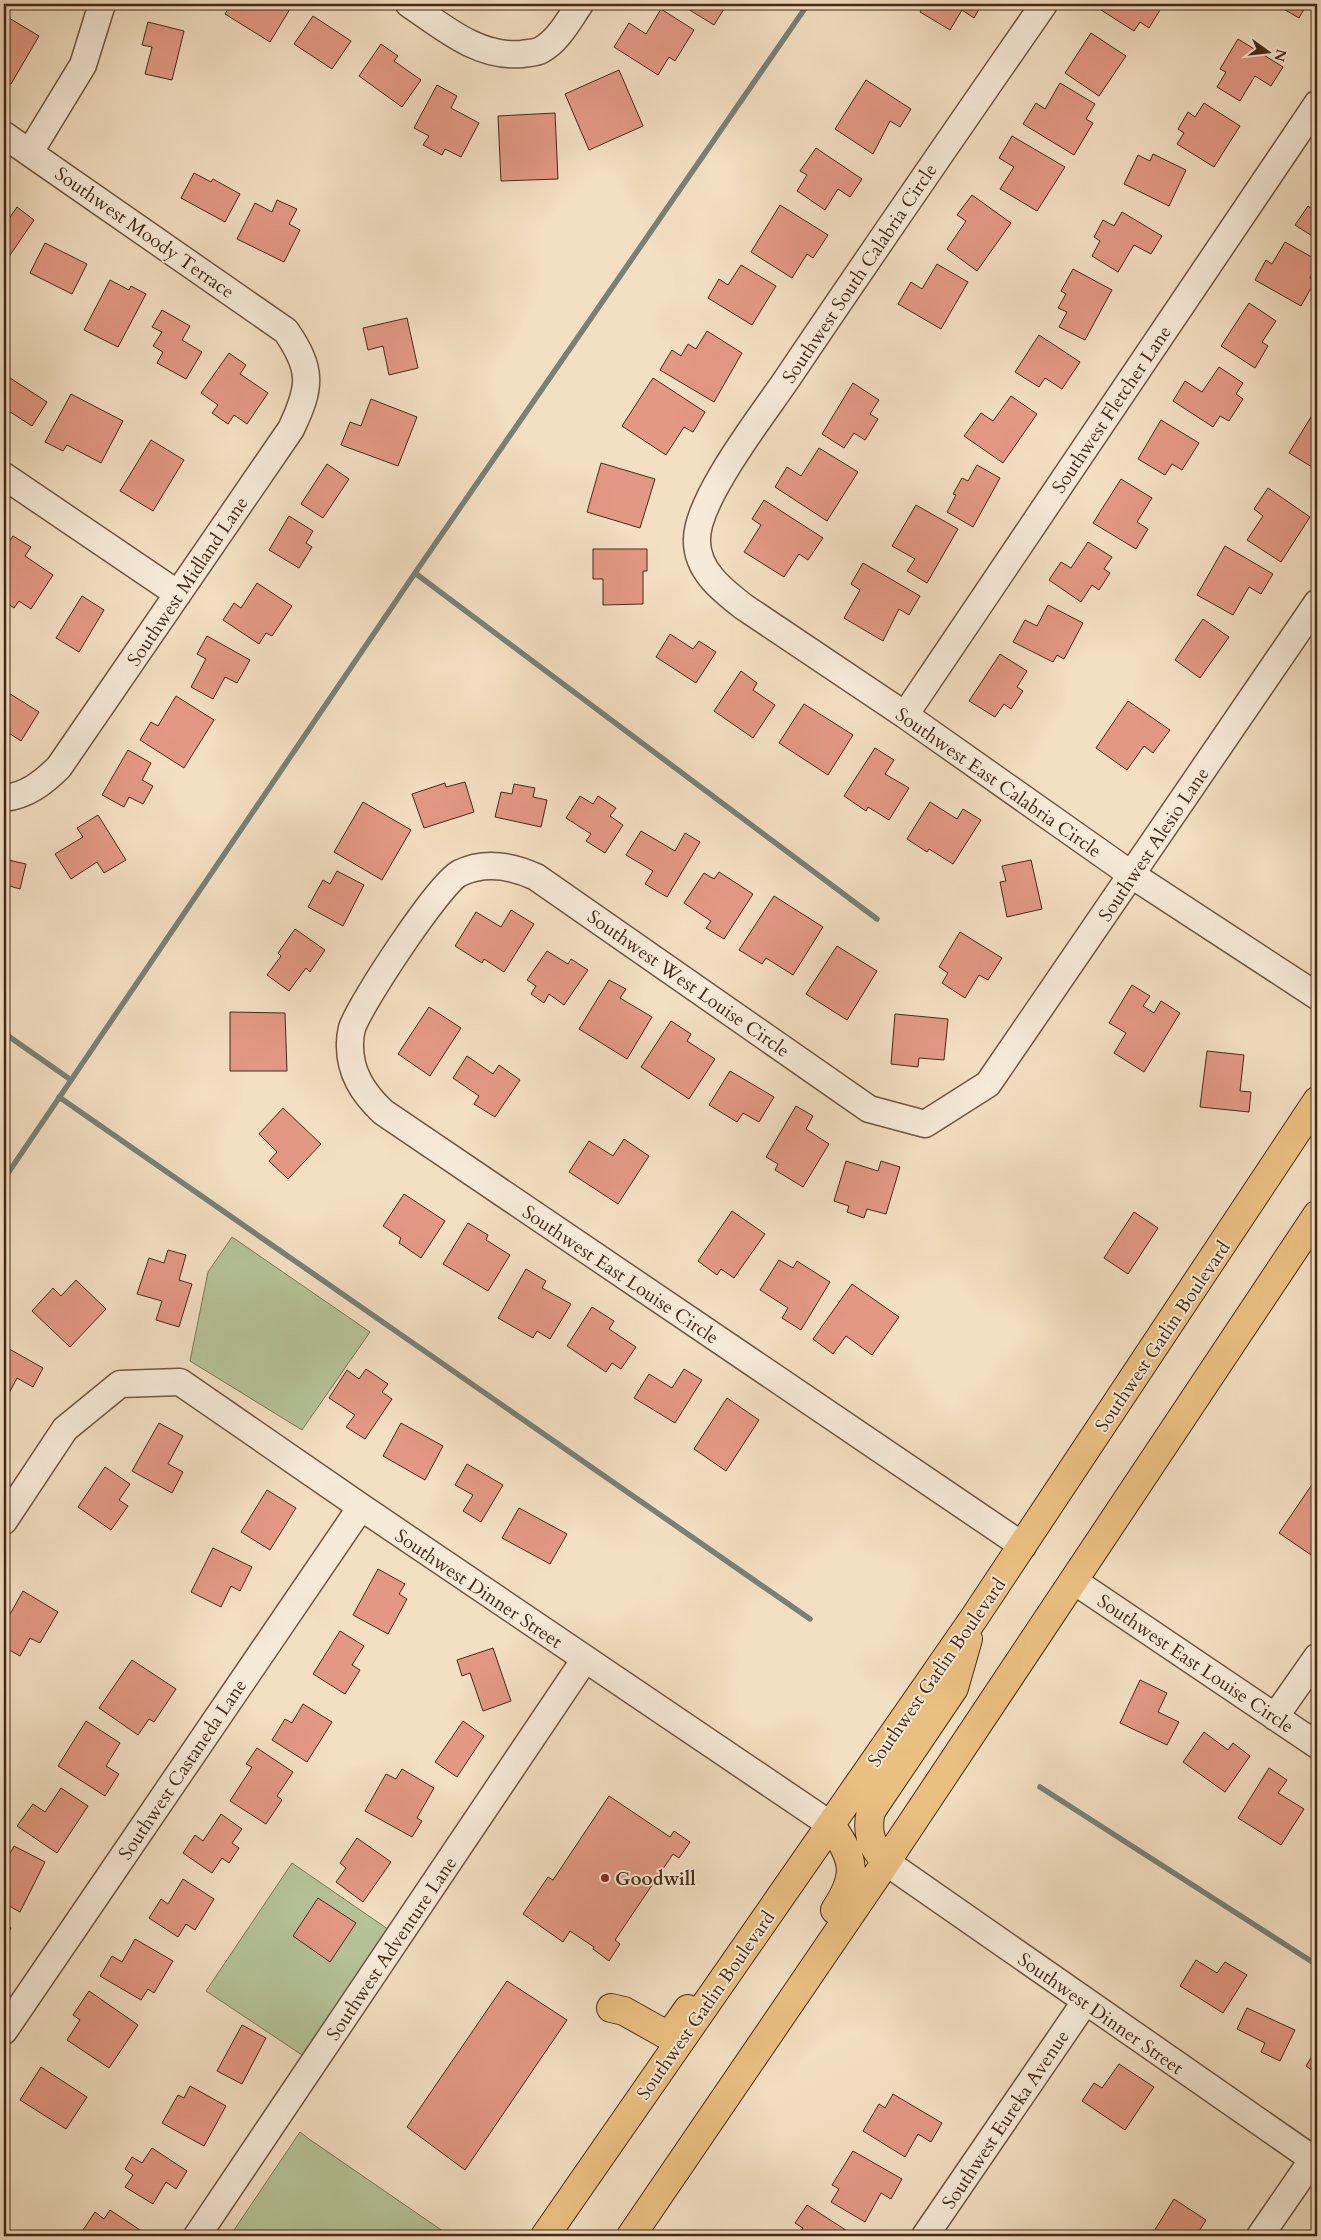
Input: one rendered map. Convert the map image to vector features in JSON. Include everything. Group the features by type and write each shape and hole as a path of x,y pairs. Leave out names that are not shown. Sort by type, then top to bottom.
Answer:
{"main road":[{"name":"Southwest Gatlin Boulevard","path":"545,2236 1023,1546 1317,1101"},
{"path":"631,2236 886,1862 1317,1215"},
{"path":"886,1862 878,1853 869,1834 871,1811 954,1688 974,1618"},
{"path":"758,2050 767,2010 849,1888 852,1876 845,1846 830,1825"},
{"path":"656,2076 652,2051 648,2046 618,2025 611,2008 624,2011 658,2032 671,2033 757,1912 794,1878"}],"street":[{"path":"30,152 83,65 102,4"},
{"path":"409,4 470,45 509,55 540,50 561,32 580,4"},
{"name":"Southwest South Calabria Circle","path":"698,552 698,525 717,483 865,263 1044,4"},
{"name":"Southwest Fletcher Lane","path":"905,715 1317,104"},
{"name":"Southwest Moody Terrace","path":"4,135 286,331"},
{"name":"Southwest Midland Lane","path":"4,798 14,797 31,790 46,781 59,768 291,428 305,394 307,377 304,360 286,331"},
{"path":"4,476 178,594"},
{"name":"Southwest East Calabria Circle","path":"698,552 711,579 723,591 905,715 1132,875 1317,996"},
{"name":"Southwest Alesio Lane","path":"988,1084 1317,603"},
{"name":"Southwest West Louise Circle","path":"404,940 447,883 458,874 472,868 508,867 536,877 870,1109 925,1124 988,1084"},
{"name":"Southwest East Louise Circle","path":"404,940 360,1012 352,1029 350,1044 357,1081 366,1096 382,1112 1023,1546"},
{"name":"Southwest Dinner Street","path":"4,1521 66,1429 120,1384 180,1382 360,1507 830,1825"},
{"name":"Southwest Castaneda Lane","path":"4,2031 360,1507"},
{"name":"Southwest East Louise Circle","path":"1074,1582 1317,1745"},
{"path":"1276,1717 1317,1657"},
{"name":"Southwest Adventure Lane","path":"196,2236 585,1659"},
{"name":"Southwest Dinner Street","path":"886,1862 1315,2161"},
{"name":"Southwest Eureka Avenue","path":"925,2236 1085,2002"},
{"path":"1260,2236 1315,2161"}],"green space":[{"path":"232,1237 370,1332 302,1430 190,1361 208,1272"},
{"path":"292,1863 392,1932 308,2059 206,1991"},
{"path":"300,2132 309,2139 450,2236 230,2236"}],"building":[{"path":"231,4 293,4 270,42 225,14"},
{"path":"680,4 727,4 714,25"},
{"path":"925,4 982,4 974,18 962,10 950,30 920,12"},
{"path":"1105,4 1163,5 1149,28 1140,22 1134,31 1101,10"},
{"path":"1275,4 1307,4 1299,18"},
{"path":"661,9 694,30 675,61 669,57 658,75 614,47 629,23 646,34"},
{"path":"4,15 39,36 11,84 4,80"},
{"path":"313,16 351,41 332,69 294,44"},
{"path":"148,22 184,31 172,80 145,74 152,47 142,45"},
{"path":"1091,33 1126,56 1099,96 1065,73"},
{"path":"1238,39 1283,67 1271,86 1255,76 1240,101 1217,87 1226,72 1220,69"},
{"path":"381,44 398,56 394,61 421,80 402,107 359,76"},
{"path":"619,70 643,126 589,150 565,94"},
{"path":"866,80 911,109 900,127 890,121 873,154 835,129"},
{"path":"1060,83 1095,104 1086,119 1093,123 1074,155 1023,124 1036,103 1045,109"},
{"path":"437,85 457,96 451,108 479,123 461,157 445,149 442,155 423,145 429,136 414,128"},
{"path":"1204,103 1240,126 1214,167 1177,144 1184,133 1178,129 1188,112 1195,117"},
{"path":"555,113 558,179 501,181 498,116"},
{"path":"1012,136 1065,167 1037,211 1000,189 1014,167 999,158"},
{"path":"816,148 862,179 850,197 838,189 825,210 797,191 807,175 800,171"},
{"path":"1153,154 1186,170 1169,206 1124,184 1138,155 1150,161"},
{"path":"194,173 211,182 213,179 240,194 225,222 181,198"},
{"path":"972,195 1011,223 977,271 947,249 966,221 957,215"},
{"path":"277,200 297,209 289,224 300,230 284,262 237,239 255,203 272,212"},
{"path":"780,205 828,235 813,258 807,254 792,278 751,252"},
{"path":"1308,206 1316,212 1317,210 1317,239 1295,225"},
{"path":"17,207 34,220 4,264 4,221 6,223"},
{"path":"1122,212 1162,236 1151,254 1134,245 1118,272 1092,256 1100,241 1094,237 1103,220 1114,226"},
{"path":"1285,242 1317,260 1310,278 1315,281 1301,306 1255,280 1266,260 1272,264"},
{"path":"45,243 87,264 72,294 30,273"},
{"path":"937,264 968,282 941,329 898,304 911,282 922,289"},
{"path":"741,265 776,286 752,325 708,298 719,279 728,285"},
{"path":"1073,269 1112,290 1085,340 1059,327 1067,312 1058,308 1066,294 1061,291"},
{"path":"110,280 129,290 131,286 146,294 118,347 84,330"},
{"path":"1249,303 1276,321 1262,342 1268,346 1255,368 1221,346"},
{"path":"162,310 190,326 182,340 202,352 186,379 157,363 163,352 153,346 162,332 152,327"},
{"path":"407,318 418,368 389,375 383,346 368,350 363,328"},
{"path":"707,331 742,353 714,402 660,370 672,350 681,356 688,344 696,349"},
{"path":"1039,335 1080,362 1062,389 1045,378 1039,387 1015,372"},
{"path":"229,353 246,365 240,374 268,393 247,424 234,415 228,424 212,413 218,405 201,393"},
{"path":"1219,367 1243,383 1236,394 1243,399 1229,421 1220,416 1213,427 1173,401 1185,381 1202,392"},
{"path":"4,374 47,402 32,426 4,408"},
{"path":"653,378 705,412 693,432 684,427 666,455 622,426"},
{"path":"853,383 879,400 870,414 878,419 865,440 854,433 844,448 822,434"},
{"path":"71,394 123,421 101,463 67,445 63,451 45,442"},
{"path":"1011,396 1037,414 1003,463 964,436 981,413 993,421"},
{"path":"371,399 417,417 398,466 341,445 350,422 361,426"},
{"path":"1317,407 1317,470 1289,453"},
{"path":"1161,420 1199,443 1182,470 1172,464 1165,475 1138,459"},
{"path":"151,440 184,460 153,511 120,491"},
{"path":"819,448 858,472 827,521 775,487 787,467 801,476"},
{"path":"601,463 655,479 640,528 587,512"},
{"path":"327,464 349,479 323,518 301,504"},
{"path":"977,465 1000,478 973,527 947,512 956,495 953,494 962,478 968,481"},
{"path":"1121,479 1152,498 1137,522 1148,529 1136,549 1093,523"},
{"path":"1268,488 1310,517 1281,562 1247,540 1263,516 1254,509"},
{"path":"764,500 823,538 808,560 799,554 784,577 744,552 761,525 752,519"},
{"path":"916,505 958,529 927,583 907,571 915,559 892,546"},
{"path":"289,516 313,531 306,543 312,547 299,568 269,550"},
{"path":"13,536 31,547 25,556 53,575 31,609 19,601 14,608 4,601 4,549"},
{"path":"1088,542 1112,557 1104,569 1110,573 1099,590 1092,585 1081,602 1049,580 1061,562 1071,568"},
{"path":"1225,546 1273,574 1261,594 1249,587 1233,615 1197,595"},
{"path":"593,549 647,549 647,571 643,571 643,604 603,605 603,579 593,579"},
{"path":"863,563 920,596 909,615 899,609 883,641 844,618 860,590 851,584"},
{"path":"257,583 292,606 272,636 266,633 259,644 223,620 234,603 241,608"},
{"path":"82,596 104,610 79,652 56,638"},
{"path":"1048,605 1083,623 1064,659 1057,655 1053,662 1013,642 1025,620 1037,626"},
{"path":"1203,619 1229,637 1200,678 1175,660"},
{"path":"670,634 693,649 699,641 716,652 696,683 656,657"},
{"path":"207,636 250,660 237,683 225,677 213,699 191,687 206,659 197,654"},
{"path":"1000,654 1027,671 1017,687 1023,691 1011,709 1004,704 995,717 969,701"},
{"path":"741,671 757,683 753,690 775,705 753,738 714,711"},
{"path":"4,690 39,712 21,741 4,730"},
{"path":"176,696 214,720 184,768 140,740 151,722 158,726"},
{"path":"1128,701 1170,730 1153,753 1144,746 1127,770 1096,748"},
{"path":"804,704 853,735 828,775 779,743"},
{"path":"875,748 894,760 885,774 909,788 889,820 868,807 866,811 844,796"},
{"path":"128,750 151,763 142,780 153,786 143,804 129,797 124,807 102,795"},
{"path":"465,782 474,812 424,828 412,794 445,783 446,787"},
{"path":"514,784 535,788 533,797 547,800 541,827 495,817 501,792 512,794"},
{"path":"580,796 593,804 598,796 616,808 610,816 623,825 605,853 586,841 591,834 566,818"},
{"path":"363,802 411,830 382,880 334,852"},
{"path":"930,802 957,819 963,809 981,820 953,864 929,849 927,852 907,839"},
{"path":"98,815 126,860 104,873 97,862 71,879 55,854 83,837 77,828"},
{"path":"641,831 675,851 685,833 700,842 667,897 645,884 653,871 626,855"},
{"path":"4,859 26,864 20,889 10,886 8,895 4,894"},
{"path":"1031,860 1042,909 1007,917 1000,882 1006,881 1002,866"},
{"path":"337,871 364,885 343,926 308,907 323,880 330,884"},
{"path":"719,872 753,894 724,939 706,928 711,921 684,903 704,873 714,879"},
{"path":"774,896 823,927 793,975 766,958 762,964 739,950"},
{"path":"511,910 534,924 504,972 484,959 482,963 455,946 476,912 501,927"},
{"path":"295,929 325,950 310,972 306,968 289,991 267,975 281,956 278,953"},
{"path":"960,932 1002,958 988,980 979,975 965,998 942,983 948,973 939,967"},
{"path":"837,946 877,971 847,1020 806,994"},
{"path":"547,951 568,964 571,959 588,970 564,1005 549,994 544,1003 531,994 536,986 527,980"},
{"path":"609,980 626,989 620,998 652,1017 627,1059 579,1029"},
{"path":"1132,985 1150,996 1143,1006 1154,1013 1161,1001 1180,1013 1144,1072 1114,1053 1126,1033 1109,1023"},
{"path":"429,1007 461,1028 430,1076 398,1054"},
{"path":"230,1012 285,1013 287,1071 230,1071"},
{"path":"895,1014 948,1019 944,1060 919,1058 918,1067 891,1064"},
{"path":"671,1021 691,1034 687,1041 715,1059 689,1099 641,1067"},
{"path":"1207,1051 1244,1055 1240,1091 1251,1092 1249,1112 1200,1107"},
{"path":"467,1056 493,1074 499,1065 520,1080 495,1117 474,1104 479,1096 453,1078"},
{"path":"730,1071 774,1097 759,1122 743,1113 737,1122 709,1105"},
{"path":"796,1106 813,1116 806,1129 829,1144 803,1187 775,1170 778,1164 766,1157"},
{"path":"283,1108 321,1144 288,1179 269,1161 277,1152 259,1134"},
{"path":"624,1139 649,1156 618,1204 569,1172 589,1141 613,1156"},
{"path":"846,1161 878,1171 881,1161 900,1167 886,1214 867,1209 864,1218 847,1212 849,1206 834,1201"},
{"path":"404,1194 445,1221 421,1258 399,1243 401,1238 383,1226"},
{"path":"732,1211 765,1234 734,1278 721,1269 717,1275 698,1261"},
{"path":"1134,1212 1158,1228 1128,1274 1104,1258"},
{"path":"468,1223 488,1235 486,1240 510,1255 488,1291 443,1264"},
{"path":"168,1250 186,1255 179,1280 192,1284 179,1327 156,1320 162,1301 137,1294 149,1258 164,1263"},
{"path":"779,1260 793,1268 797,1261 830,1282 801,1330 782,1318 788,1308 760,1290"},
{"path":"526,1269 546,1281 542,1288 571,1304 550,1339 537,1331 533,1338 498,1318"},
{"path":"76,1280 106,1309 70,1347 32,1311 53,1288 61,1296"},
{"path":"852,1284 899,1317 872,1355 846,1336 833,1354 813,1339"},
{"path":"592,1307 614,1321 609,1329 636,1347 621,1369 612,1363 606,1372 567,1346"},
{"path":"4,1346 43,1368 33,1387 17,1378 5,1401"},
{"path":"366,1369 388,1384 382,1392 392,1399 365,1439 346,1427 355,1415 329,1398 347,1370 359,1379"},
{"path":"684,1369 702,1380 675,1423 634,1398 649,1374 672,1388"},
{"path":"727,1398 759,1420 726,1471 694,1449"},
{"path":"159,1423 183,1436 168,1464 183,1472 172,1493 132,1471"},
{"path":"401,1423 443,1446 425,1480 383,1456"},
{"path":"467,1464 503,1485 481,1522 463,1511 473,1495 455,1485"},
{"path":"105,1467 130,1484 119,1500 128,1506 111,1530 78,1507"},
{"path":"1311,1486 1317,1491 1317,1559 1279,1533"},
{"path":"267,1490 296,1508 270,1550 241,1532"},
{"path":"519,1508 567,1534 550,1564 502,1538"},
{"path":"213,1548 252,1567 240,1591 231,1586 221,1607 191,1592"},
{"path":"378,1569 405,1584 399,1594 407,1599 388,1634 353,1615"},
{"path":"23,1591 58,1612 40,1643 30,1638 20,1656 4,1647 4,1625"},
{"path":"340,1631 364,1646 352,1665 360,1670 345,1694 313,1674"},
{"path":"493,1648 511,1701 483,1711 470,1673 462,1676 457,1660"},
{"path":"132,1660 176,1689 154,1722 149,1719 138,1735 99,1708"},
{"path":"1140,1680 1167,1693 1158,1712 1179,1722 1167,1745 1120,1723"},
{"path":"303,1704 332,1722 307,1762 272,1740 285,1719 292,1723"},
{"path":"86,1721 120,1743 106,1766 119,1774 105,1796 58,1766"},
{"path":"463,1721 484,1736 457,1777 435,1762"},
{"path":"1204,1732 1228,1750 1233,1743 1250,1756 1225,1792 1183,1762"},
{"path":"257,1748 293,1772 277,1796 282,1800 266,1824 230,1801 252,1767 246,1764"},
{"path":"1269,1768 1287,1780 1278,1793 1304,1809 1281,1845 1238,1818"},
{"path":"402,1769 434,1788 417,1818 422,1821 412,1837 365,1811 386,1774 396,1779"},
{"path":"61,1788 88,1806 57,1853 17,1826 33,1804 45,1812"},
{"name":"Goodwill","path":"609,1796 670,1837 674,1831 690,1842 679,1858 673,1854 615,1940 620,1944 609,1961 593,1949 594,1947 570,1931 563,1942 523,1914 548,1877 553,1880"},
{"path":"221,1814 242,1829 232,1843 239,1848 229,1863 222,1858 212,1873 183,1853 195,1835 203,1841"},
{"path":"357,1838 391,1862 363,1902 336,1882 346,1868 340,1863"},
{"path":"14,1846 45,1862 20,1912 4,1903 4,1865"},
{"path":"183,1879 214,1899 195,1930 186,1924 178,1937 149,1918 161,1899 168,1904"},
{"path":"318,1898 356,1923 330,1962 293,1936"},
{"path":"4,1925 11,1928 4,1942"},
{"path":"135,1939 173,1961 154,1993 148,1989 141,2000 100,1976 112,1956 122,1962"},
{"path":"1196,1960 1217,1973 1225,1962 1247,1975 1223,2013 1180,1986"},
{"path":"507,1981 567,2020 465,2170 407,2127"},
{"path":"89,1991 138,2025 109,2068 67,2040 80,2020 73,2015"},
{"path":"1247,2008 1295,2030 1280,2061 1261,2052 1265,2043 1237,2029"},
{"path":"242,2025 266,2038 242,2084 217,2071"},
{"path":"1317,2048 1317,2074 1306,2066"},
{"path":"1119,2064 1154,2087 1125,2130 1082,2101 1094,2083 1102,2088"},
{"path":"41,2067 87,2097 66,2129 20,2100"},
{"path":"190,2086 226,2106 204,2146 162,2123 178,2095 184,2098"},
{"path":"893,2094 942,2123 931,2142 918,2134 905,2157 863,2131 879,2104 885,2108"},
{"path":"152,2148 187,2171 176,2189 166,2182 153,2204 125,2187 133,2175 125,2169 132,2157 142,2163"},
{"path":"853,2151 902,2179 891,2199 881,2193 865,2222 831,2202 839,2189 832,2185"},
{"path":"1174,2199 1206,2220 1196,2236 1151,2236"},
{"path":"807,2205 855,2236 798,2236 803,2228 795,2223"},
{"path":"110,2210 146,2234 144,2236 79,2236 95,2212 104,2219"}],"waterway":[{"path":"4,1179 415,573 808,4"},
{"path":"415,573 877,919"},
{"path":"4,1033 71,1080"},
{"path":"59,1097 810,1619"},
{"path":"1040,1787 1317,1965"}],"place":[{"name":"Goodwill","path":"605,1878"}]}
